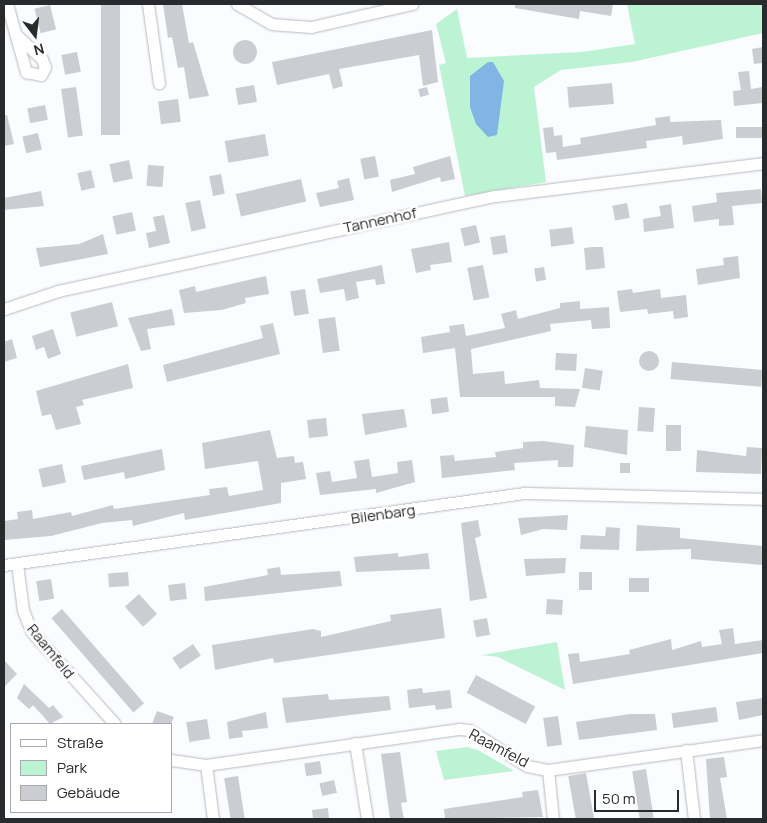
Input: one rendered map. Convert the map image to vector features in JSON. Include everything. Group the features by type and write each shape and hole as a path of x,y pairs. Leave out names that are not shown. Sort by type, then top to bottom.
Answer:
{"street":[{"path":"7,4 16,35"},
{"path":"148,4 159,82"},
{"path":"237,4 271,24 311,27 412,4"},
{"name":"Tannenhof","path":"4,309 58,292 495,196 763,163"},
{"name":"Bilenbarg","path":"4,565 524,493 763,500"},
{"name":"Raamfeld","path":"17,564 23,610 32,631 114,723"},
{"name":"Raamfeld","path":"172,760 206,765 355,743 469,730 527,766 548,770 763,740"},
{"path":"355,743 367,819"},
{"path":"686,750 694,819"},
{"path":"206,765 213,819"},
{"path":"548,770 553,819"}],"green space":[{"path":"627,4 763,4 763,33 632,62 561,70 534,87 546,182 465,196 439,65 446,63 436,24 457,9 467,58 582,52 635,44"},
{"path":"557,642 565,690 498,657 482,655"},
{"path":"467,747 478,750 514,771 444,780 436,751"}],"water":[{"path":"488,62 493,62 504,81 497,135 488,137 476,124 470,107 470,76"}],"building":[{"path":"101,4 120,4 120,135 101,135"},
{"path":"163,4 182,4 189,43 193,42 209,96 189,99 184,67 178,68 172,37 168,38"},
{"path":"515,4 613,4 611,16 580,11 579,19 515,8"},
{"path":"50,5 56,29 41,33 34,9"},
{"path":"432,30 438,82 423,86 419,55 339,69 343,86 333,89 329,74 277,85 272,62"},
{"path":"245,40 250,41 256,47 256,57 250,63 245,64 240,63 234,57 233,52 234,47 240,41"},
{"path":"763,47 763,63 754,64 752,49"},
{"path":"77,52 81,72 65,75 61,55"},
{"path":"749,71 751,89 763,87 763,103 734,106 733,91 741,90 738,72"},
{"path":"612,83 614,104 569,108 567,87"},
{"path":"254,85 257,102 238,105 235,88"},
{"path":"76,87 83,136 68,138 61,89"},
{"path":"427,87 429,95 420,97 418,89"},
{"path":"178,99 181,122 161,124 158,101"},
{"path":"45,105 48,120 30,123 27,108"},
{"path":"7,115 14,144 4,146 4,116"},
{"path":"670,116 670,122 721,120 723,139 683,145 682,136 646,141 647,148 557,160 556,152 546,153 543,128 553,127 554,136 562,135 563,147 581,144 580,138 656,125 655,118"},
{"path":"736,127 763,127 763,138 736,138"},
{"path":"38,133 42,150 26,153 22,137"},
{"path":"265,134 269,156 228,163 225,141"},
{"path":"375,156 379,177 364,179 360,159"},
{"path":"450,156 455,179 441,182 440,177 392,192 390,180 415,174 413,167"},
{"path":"129,160 133,179 113,183 109,164"},
{"path":"148,165 164,166 162,187 147,186"},
{"path":"91,170 95,188 81,191 77,173"},
{"path":"221,174 225,194 213,196 209,176"},
{"path":"349,178 354,200 320,207 316,193 339,188 337,181"},
{"path":"301,179 306,201 241,216 236,194"},
{"path":"761,189 762,203 732,206 734,225 719,226 719,219 694,222 692,206 717,202 716,193"},
{"path":"41,191 44,206 4,210 4,198"},
{"path":"200,200 206,228 191,231 185,203"},
{"path":"627,203 630,218 615,221 612,206"},
{"path":"671,204 674,228 644,232 643,219 661,216 659,206"},
{"path":"132,212 136,231 116,235 112,216"},
{"path":"164,215 170,243 149,248 146,233 156,231 153,217"},
{"path":"476,225 480,243 464,246 460,229"},
{"path":"572,227 574,244 551,247 549,230"},
{"path":"103,234 108,254 40,267 36,248 79,244"},
{"path":"505,235 508,253 493,255 490,237"},
{"path":"449,242 452,262 430,265 431,270 416,273 411,249"},
{"path":"603,247 605,268 586,270 584,248"},
{"path":"738,256 740,278 698,285 696,269 724,265 723,258"},
{"path":"382,265 385,284 376,285 375,279 356,282 359,298 346,301 344,289 320,293 317,279"},
{"path":"483,265 489,297 474,300 467,268"},
{"path":"544,267 546,280 536,281 534,269"},
{"path":"266,276 269,294 245,298 246,303 222,310 184,313 179,290 195,286 196,292"},
{"path":"305,289 309,314 294,316 290,291"},
{"path":"632,289 633,293 660,289 661,298 686,295 688,317 674,319 673,311 648,314 647,309 620,312 617,291"},
{"path":"580,301 580,309 609,307 610,328 592,329 591,320 550,324 551,331 471,349 473,374 504,371 505,384 539,380 540,388 580,389 575,407 555,406 555,397 460,397 455,348 423,353 421,337 450,332 449,326 464,324 466,336 505,328 501,314 516,310 518,319 560,308 560,303"},
{"path":"112,302 118,326 76,337 70,312"},
{"path":"172,309 175,325 147,329 151,349 141,351 128,318"},
{"path":"335,317 340,351 323,353 318,319"},
{"path":"273,323 280,354 167,382 163,365 263,338 260,326"},
{"path":"53,329 61,354 48,359 44,347 36,350 32,336"},
{"path":"12,339 17,358 4,362 4,342"},
{"path":"645,351 653,351 659,357 659,365 653,371 645,371 639,365 639,357"},
{"path":"556,353 577,354 576,371 555,370"},
{"path":"672,362 763,370 761,387 671,379"},
{"path":"128,364 133,388 82,400 84,405 76,407 81,424 56,430 51,414 42,416 36,391"},
{"path":"585,368 603,371 600,391 582,388"},
{"path":"447,397 449,412 432,414 430,399"},
{"path":"639,407 655,408 653,432 637,431"},
{"path":"404,409 407,427 365,435 362,414"},
{"path":"326,418 328,436 309,438 307,420"},
{"path":"666,425 681,425 681,451 666,451"},
{"path":"586,426 628,430 627,455 584,447"},
{"path":"270,430 277,458 294,456 295,463 303,462 306,479 281,483 281,503 185,520 184,513 133,526 132,520 102,523 51,536 4,540 4,521 18,519 17,512 32,510 33,519 71,512 72,516 113,505 114,509 210,495 209,489 227,487 229,496 263,490 258,461 205,469 202,443"},
{"path":"543,441 574,445 573,467 558,467 558,460 514,463 515,470 442,478 440,456 454,455 455,461 496,457 495,452 523,448 523,442"},
{"path":"747,447 762,448 761,474 696,472 697,450 746,456"},
{"path":"162,449 165,470 125,479 124,472 84,480 81,466"},
{"path":"369,459 372,477 398,473 397,462 412,460 415,482 376,493 376,489 320,495 316,473 330,471 332,482 357,478 354,461"},
{"path":"620,463 630,463 630,473 620,473"},
{"path":"62,464 66,483 42,488 39,469"},
{"path":"568,515 567,530 543,529 521,535 518,518"},
{"path":"478,520 481,536 475,538 487,598 470,601 461,523"},
{"path":"637,525 680,528 680,538 763,546 763,565 691,559 691,549 636,551"},
{"path":"606,527 620,528 619,550 580,549 581,535 605,536"},
{"path":"398,553 398,557 428,553 430,569 356,572 354,557"},
{"path":"566,558 565,573 526,576 524,559"},
{"path":"280,567 281,575 340,571 342,586 205,601 204,587 268,575 267,569"},
{"path":"128,572 129,586 109,587 108,573"},
{"path":"579,572 592,572 592,590 579,590"},
{"path":"629,578 649,578 649,592 629,592"},
{"path":"51,579 54,599 39,601 36,581"},
{"path":"185,583 187,599 170,601 168,585"},
{"path":"139,594 157,614 143,627 125,607"},
{"path":"547,599 563,600 562,615 546,614"},
{"path":"441,608 445,638 274,663 273,658 215,670 212,645 313,629 321,631 321,637 391,621 390,615"},
{"path":"62,609 144,703 133,713 51,618"},
{"path":"487,618 490,635 476,637 473,620"},
{"path":"733,628 735,644 763,640 763,653 573,684 568,654 579,653 580,662 630,654 629,650 671,639 672,650 701,641 702,647 722,644 719,630"},
{"path":"193,644 201,656 180,670 172,658"},
{"path":"4,660 17,674 4,687"},
{"path":"476,675 535,706 526,724 467,693"},
{"path":"24,684 49,708 53,705 63,717 49,723 33,705 29,709 17,698"},
{"path":"422,688 423,693 450,690 452,708 436,710 435,705 409,708 407,690"},
{"path":"328,694 329,700 389,696 391,710 286,723 282,698"},
{"path":"763,698 763,715 739,720 736,702"},
{"path":"716,707 718,722 674,728 671,713"},
{"path":"157,711 174,717 171,723 152,723"},
{"path":"266,712 268,728 242,731 243,737 229,739 227,722"},
{"path":"630,714 655,714 657,730 579,740 576,722"},
{"path":"558,716 562,745 547,747 543,718"},
{"path":"207,719 210,739 189,742 186,722"},
{"path":"400,752 407,802 401,803 404,819 390,819 381,754"},
{"path":"724,757 727,777 720,778 727,819 710,819 706,759"},
{"path":"320,761 322,774 306,776 304,764"},
{"path":"646,769 654,817 640,819 632,771"},
{"path":"586,773 594,819 576,819 568,776"},
{"path":"238,776 245,818 231,819 224,778"},
{"path":"334,780 337,793 322,796 319,783"},
{"path":"538,790 543,817 445,819 444,809 523,797 522,792"},
{"path":"328,808 329,819 313,819 312,810"}]}
